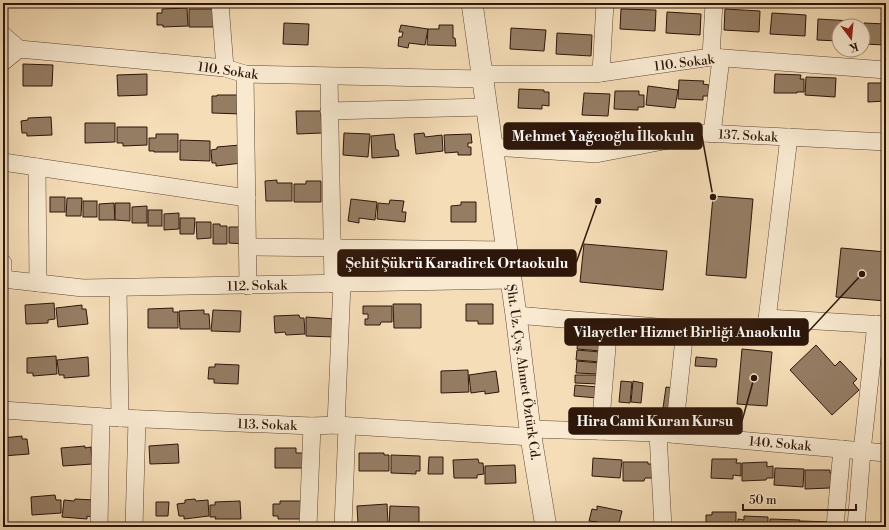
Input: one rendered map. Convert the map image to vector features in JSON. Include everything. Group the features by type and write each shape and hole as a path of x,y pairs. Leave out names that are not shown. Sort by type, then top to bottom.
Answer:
{"street":[{"path":"220,3 225,68"},
{"name":"Şht. Uz. Çvş. Ahmet Öztürk Cd.","path":"472,3 531,433 546,527"},
{"path":"601,73 605,3"},
{"path":"712,134 716,58 714,3"},
{"path":"3,36 18,49 3,62"},
{"name":"110. Sokak","path":"18,49 225,68 245,74 329,77 482,76 601,73 716,58 886,70"},
{"path":"245,74 248,286"},
{"path":"329,77 332,248 337,284 343,527"},
{"path":"329,111 486,107"},
{"name":"137. Sokak","path":"492,147 596,154 705,133 886,142"},
{"path":"516,315 765,336 789,138"},
{"path":"3,162 247,198"},
{"path":"37,167 38,283"},
{"path":"248,247 507,250"},
{"path":"3,262 3,279"},
{"name":"112. Sokak","path":"3,279 83,288 511,280"},
{"path":"118,288 120,418"},
{"path":"767,318 881,325 862,451 856,527"},
{"path":"600,431 609,323"},
{"path":"663,527 666,433 685,329"},
{"name":"113. Sokak","path":"3,410 137,419 531,433"},
{"path":"99,527 101,417"},
{"path":"134,527 137,419"},
{"path":"308,527 312,426"},
{"name":"140. Sokak","path":"531,433 600,431 666,433 886,453"},
{"path":"835,527 842,449"}],"building":[{"path":"187,8 188,26 163,27 163,25 157,25 157,13 162,13 162,9"},
{"path":"189,9 219,9 218,27 189,27"},
{"path":"621,9 656,10 655,31 620,29"},
{"path":"725,9 760,11 759,32 724,30"},
{"path":"667,12 701,14 700,35 666,33"},
{"path":"772,13 806,15 805,36 770,34"},
{"path":"818,19 831,20 831,41 817,40"},
{"path":"284,23 309,24 308,45 283,44"},
{"path":"871,23 886,24 886,45 871,44"},
{"path":"401,25 428,29 425,45 409,43 408,48 398,46 399,37 402,37 403,32 399,32"},
{"path":"439,25 453,25 453,38 455,38 456,46 427,45 428,29 439,29"},
{"path":"511,28 546,30 544,51 510,49"},
{"path":"557,33 592,35 591,56 556,54"},
{"path":"23,64 53,65 52,86 23,86"},
{"path":"147,74 147,95 118,96 117,75"},
{"path":"775,74 801,75 800,79 804,79 804,92 774,93"},
{"path":"806,77 836,78 835,97 805,95"},
{"path":"679,80 704,81 703,84 709,85 708,96 703,96 703,100 678,99"},
{"path":"868,83 886,83 886,101 868,102"},
{"path":"648,86 678,90 675,108 646,105"},
{"path":"519,89 544,90 544,92 549,92 549,106 542,105 542,109 518,108"},
{"path":"615,91 639,91 639,95 644,95 644,107 638,107 638,110 614,109"},
{"path":"584,93 610,94 608,116 582,115"},
{"path":"242,95 242,114 212,113 212,96"},
{"path":"296,111 321,111 322,133 297,134"},
{"path":"51,117 52,135 27,136 27,133 22,133 21,121 28,120 28,118"},
{"path":"85,123 115,123 115,142 85,143"},
{"path":"117,127 147,127 147,145 123,146 123,143 117,143"},
{"path":"344,133 370,134 368,157 343,155"},
{"path":"424,133 425,137 442,135 443,151 416,154 414,134"},
{"path":"156,134 178,134 178,152 149,151 149,138 156,138"},
{"path":"394,134 396,150 398,150 399,156 372,158 371,136"},
{"path":"471,134 472,143 468,143 468,147 471,147 471,155 458,155 458,152 445,153 444,135"},
{"path":"180,140 210,141 210,161 180,160"},
{"path":"240,145 242,163 216,166 216,163 212,163 211,150 217,149 217,147"},
{"path":"277,180 277,183 292,183 292,201 266,201 265,181"},
{"path":"306,181 321,181 321,202 294,202 294,184 306,184"},
{"path":"713,196 753,199 746,278 706,275"},
{"path":"50,197 65,197 65,212 50,212"},
{"path":"67,198 82,198 81,216 66,216"},
{"path":"351,199 377,202 375,220 359,218 359,223 348,221"},
{"path":"390,200 404,201 402,212 406,212 405,222 377,219 378,203 389,204"},
{"path":"83,201 97,201 97,217 83,217"},
{"path":"461,202 476,202 476,222 451,222 451,206 461,205"},
{"path":"114,203 115,220 99,220 99,204"},
{"path":"115,203 130,203 130,221 115,220"},
{"path":"147,206 147,223 132,223 132,207"},
{"path":"148,210 162,210 162,226 148,226"},
{"path":"179,213 179,229 164,230 164,214"},
{"path":"180,218 195,218 194,234 180,234"},
{"path":"196,222 211,222 211,238 197,239"},
{"path":"213,224 227,226 227,244 213,244"},
{"path":"229,227 244,227 244,244 229,243"},
{"path":"584,244 667,251 663,290 580,282"},
{"path":"841,248 886,252 886,301 836,297"},
{"path":"54,303 55,319 48,320 48,323 26,324 25,305"},
{"path":"393,304 421,304 421,328 394,328"},
{"path":"466,304 493,304 493,324 478,324 478,321 466,321"},
{"path":"82,305 82,309 86,309 88,324 58,327 56,308"},
{"path":"363,306 392,306 392,322 381,322 380,325 365,325 365,319 368,319 368,314 363,314"},
{"path":"173,308 173,312 178,312 178,328 148,328 148,309"},
{"path":"204,310 204,314 209,314 210,329 180,329 179,311"},
{"path":"213,310 241,311 240,332 211,331"},
{"path":"299,315 300,318 304,318 305,334 286,335 285,332 275,333 274,316"},
{"path":"306,317 336,319 335,337 306,336"},
{"path":"578,339 602,341 601,351 577,349"},
{"path":"816,345 835,366 840,361 857,379 853,383 859,390 832,415 790,370"},
{"path":"742,349 772,352 767,406 737,404"},
{"path":"577,350 600,352 600,362 576,360"},
{"path":"56,356 57,374 33,376 33,373 27,373 27,358"},
{"path":"88,357 89,376 64,378 64,375 59,375 57,360"},
{"path":"696,357 717,359 716,367 695,366"},
{"path":"577,361 600,363 599,374 576,373"},
{"path":"215,364 239,365 238,384 214,383 214,379 208,379 209,367 215,367"},
{"path":"468,370 469,392 441,393 441,371"},
{"path":"496,371 499,392 485,394 485,391 471,393 469,375"},
{"path":"575,375 599,375 599,384 575,383"},
{"path":"621,381 632,382 630,403 619,402"},
{"path":"633,381 643,383 641,403 631,402"},
{"path":"575,385 598,387 597,398 574,396"},
{"path":"666,387 674,388 672,409 663,408"},
{"path":"22,436 22,439 27,439 29,454 3,456 3,438"},
{"path":"178,444 179,463 150,464 149,446"},
{"path":"85,446 85,448 91,447 92,464 63,466 61,448"},
{"path":"275,448 296,448 296,453 305,453 305,468 275,468"},
{"path":"359,453 384,453 384,455 389,455 389,471 359,471"},
{"path":"391,455 420,456 420,471 416,471 416,474 391,473"},
{"path":"429,457 443,457 443,474 428,474"},
{"path":"593,458 622,460 620,478 592,476"},
{"path":"478,459 479,463 483,463 484,474 477,475 477,478 454,478 453,460"},
{"path":"712,459 737,459 736,463 741,463 741,476 733,475 733,479 711,478"},
{"path":"623,462 648,462 648,464 653,464 653,478 645,478 644,481 623,481"},
{"path":"767,462 767,467 773,466 773,478 767,478 766,480 742,481 742,463"},
{"path":"515,465 516,483 485,484 485,466"},
{"path":"775,468 804,469 803,487 774,485"},
{"path":"805,470 830,470 830,473 836,473 836,486 830,486 830,488 805,489"},
{"path":"884,475 886,475 886,493 882,492"},
{"path":"55,495 56,500 61,500 61,513 32,515 31,497"},
{"path":"75,499 94,500 92,517 87,516 87,519 62,517 64,500 74,501"},
{"path":"195,499 196,501 208,500 209,516 184,519 184,516 179,516 177,504 185,503 185,500"},
{"path":"240,501 241,519 215,519 216,517 210,517 210,505 215,505 215,502"},
{"path":"280,501 304,501 304,519 278,519 278,516 273,516 273,504 280,504"},
{"path":"156,502 169,502 168,516 156,516"},
{"path":"387,504 388,523 358,524 357,506"},
{"path":"390,506 419,507 419,527 389,527"},
{"path":"597,506 622,511 618,527 606,525 606,527 597,526 598,522 589,521 592,509 597,510"},
{"path":"712,512 736,512 736,527 706,527 706,515 712,515"},
{"path":"744,516 768,517 768,527 738,527 738,519 744,520"},
{"path":"770,519 800,520 800,527 770,527"},
{"path":"801,521 831,522 831,527 801,527"}],"place":[{"name":"Mehmet Yağcıoğlu İlkokulu","path":"713,197"},
{"name":"Şehit Şükrü Karadirek Ortaokulu","path":"598,201"},
{"name":"Vilayetler Hizmet Birliği Anaokulu","path":"862,274"},
{"name":"Hira Cami Kuran Kursu","path":"754,378"}]}
